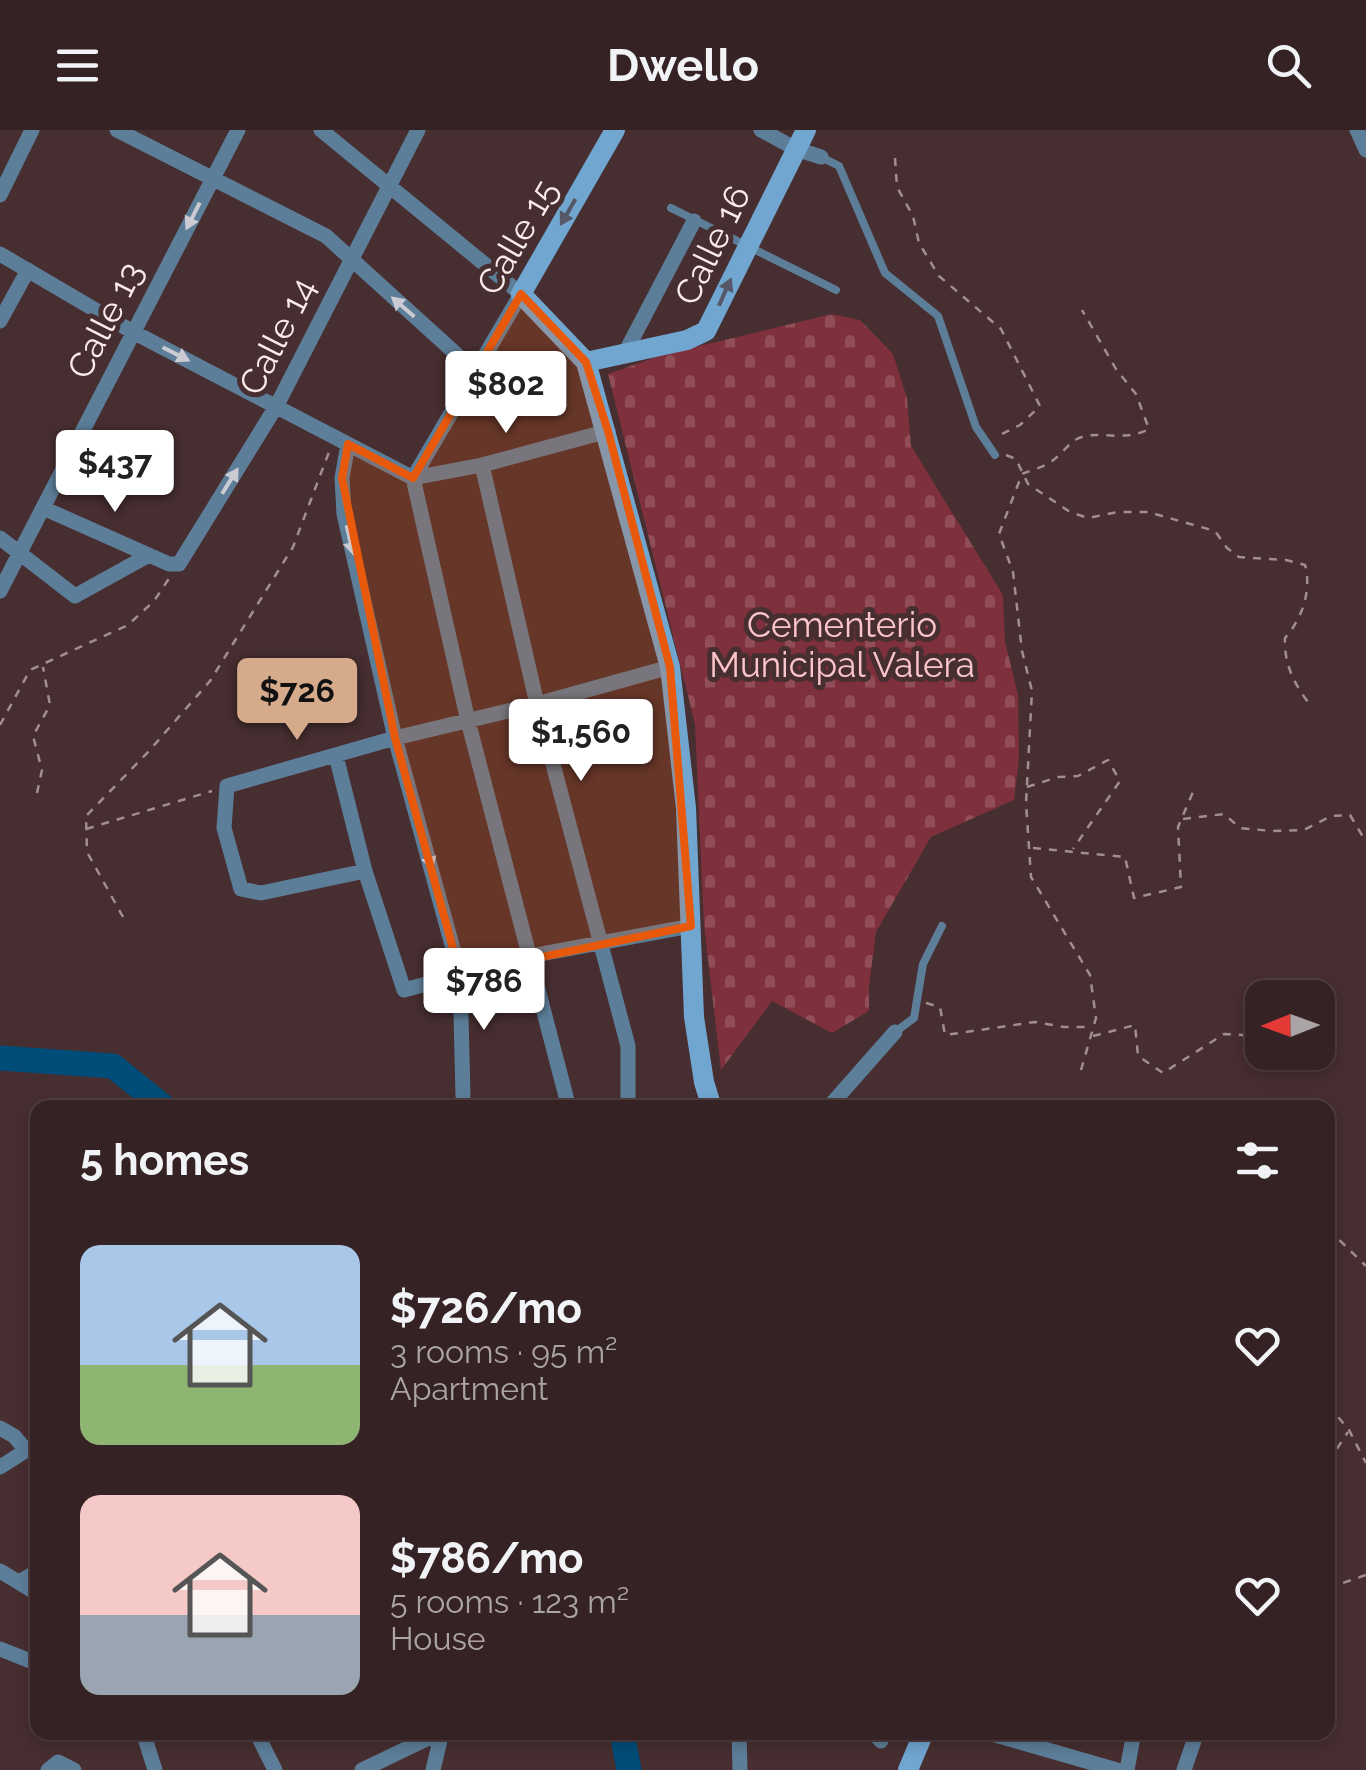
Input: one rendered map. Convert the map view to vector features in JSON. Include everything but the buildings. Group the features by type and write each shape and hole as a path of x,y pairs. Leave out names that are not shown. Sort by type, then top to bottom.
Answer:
{"main road":[{"name":"Calle 15","path":"521,294 615,130"},
{"name":"Calle 16","path":"586,362 695,338 706,331 800,140"},
{"path":"521,294 586,362 670,667 686,808 690,977 697,1044 710,1100"},
{"path":"908,1770 921,1740"}],"street":[{"path":"0,195 32,130"},
{"path":"118,130 326,236 476,372"},
{"name":"Calle 13","path":"0,592 238,130"},
{"path":"321,130 521,294"},
{"name":"Calle 14","path":"179,564 277,405 418,130"},
{"path":"761,130 800,140 821,158"},
{"path":"1357,130 1366,150"},
{"path":"626,353 694,221"},
{"path":"0,254 132,332 413,478 482,466 608,431"},
{"path":"0,321 28,270"},
{"name":"Calle 15","path":"413,478 521,294"},
{"path":"341,440 344,514 395,738 460,974 463,1096"},
{"path":"482,466 537,704 628,1046 628,1100"},
{"path":"413,478 468,721 566,1100"},
{"path":"43,508 169,564 179,564"},
{"path":"0,538 74,596 149,555"},
{"path":"365,871 261,893 241,888 224,828 227,786 670,667"},
{"path":"336,756 365,871 404,990 530,956 691,926"},
{"path":"835,1100 895,1032"},
{"path":"0,1428 30,1445"},
{"path":"0,1467 30,1447"},
{"path":"0,1570 30,1589"},
{"path":"19,1582 30,1576"},
{"path":"0,1649 30,1661"},
{"path":"146,1740 156,1770"},
{"path":"260,1740 276,1770"},
{"path":"362,1770 422,1740"},
{"path":"434,1770 440,1740"},
{"path":"738,1740 740,1770"},
{"path":"1013,1740 1118,1770"},
{"path":"1128,1770 1133,1740"},
{"path":"1184,1770 1194,1740"},
{"path":"48,1770 58,1762 74,1770"}],"lane":[{"path":"821,158 840,166 885,273 938,316 976,426 995,455"},
{"path":"671,208 836,290"},
{"path":"895,1032 914,1018 923,964 942,926"}],"path":[{"path":"896,158 898,187 913,216 919,243 940,276 1000,329 1040,406 1020,425 986,442"},
{"path":"1081,1070 1096,1018 1090,975 1031,878 1027,787 1032,691 1022,651 1013,572 999,534 1022,474 1050,462 1078,438 1117,438 1149,429 1136,394 1116,369 1082,310"},
{"path":"123,917 88,852 86,816 210,681 293,547 341,440"},
{"path":"995,455 1009,455 1016,460 1028,484 1070,512 1088,518 1148,512 1215,531 1239,557 1305,565 1310,582 1296,626 1284,638 1284,658 1308,702"},
{"path":"0,724 30,670 128,625 154,601 179,564"},
{"path":"36,793 42,770 33,736 50,704 42,665"},
{"path":"1027,787 1058,777 1078,776 1108,760 1120,781 1072,850"},
{"path":"86,829 227,786"},
{"path":"1031,848 1126,857 1134,898 1181,887 1178,827 1193,792"},
{"path":"1182,819 1224,814 1240,828 1272,831 1304,830 1330,816 1350,816 1366,842"},
{"path":"916,1002 940,1007 945,1036 1035,1022 1094,1027"},
{"path":"1091,1036 1135,1025 1138,1056 1163,1073 1224,1034 1245,1036"},
{"path":"1335,1236 1366,1266"},
{"path":"1335,1413 1366,1462"},
{"path":"1335,1451 1349,1430"},
{"path":"1335,1587 1366,1575"}],"highlighted area":[{"path":"521,294 586,362 608,431 670,667 691,926 460,974 395,738 342,478 348,444 413,478"}],"green space":[{"name":"Cementerio Municipal Valera","path":"832,314 860,320 893,354 907,398 911,446 1003,595 1005,641 1018,695 1019,758 1014,800 931,837 876,932 869,1011 832,1033 772,1001 721,1070 704,925 695,724 608,374 662,355"}],"waterway":[{"path":"0,1058 113,1066 155,1100"},
{"path":"623,1740 629,1770"}]}
